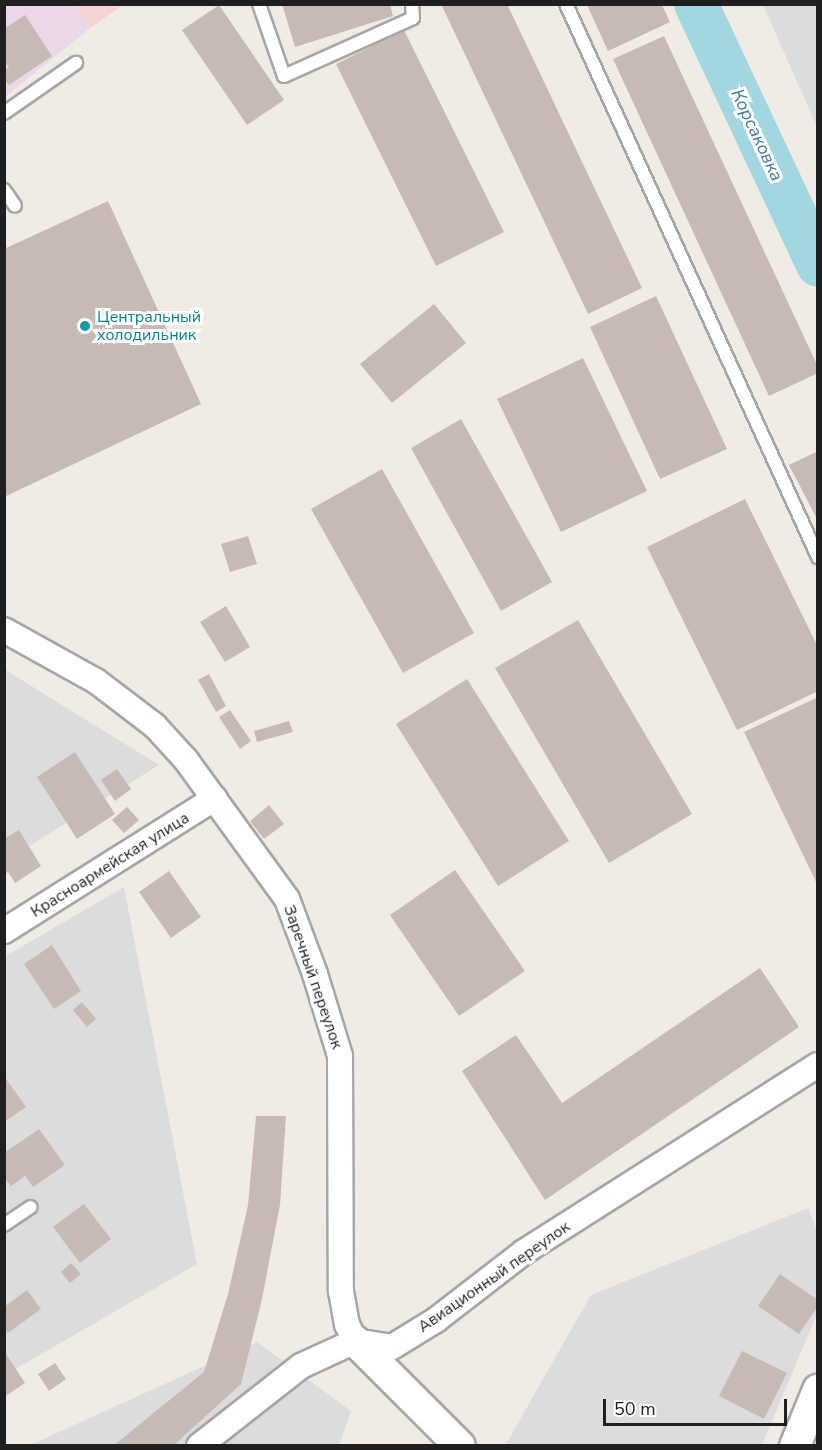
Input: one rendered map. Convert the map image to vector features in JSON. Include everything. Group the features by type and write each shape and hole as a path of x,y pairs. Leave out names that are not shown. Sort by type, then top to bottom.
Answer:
{"street":[{"name":"Заречный переулок","path":"4,630 96,681 155,726 186,760 287,898 315,974 340,1056 341,1291 347,1324 355,1341"},
{"name":"Красноармейская улица","path":"4,931 215,798"},
{"name":"Авиационный переулок","path":"355,1341 392,1347 436,1320 524,1252 818,1065"},
{"path":"199,1446 301,1366 355,1341 460,1446"},
{"path":"795,1446 818,1390"}],"lane":[{"path":"259,4 284,76 413,18 412,4"},
{"path":"566,4 818,557"},
{"path":"4,113 75,63"},
{"path":"4,190 15,207"},
{"path":"4,1225 31,1207"}],"shaded area":[{"path":"5,5 74,5 90,28 5,97"},
{"path":"74,5 123,5 90,28"},
{"path":"763,5 817,5 817,127"},
{"path":"4,669 159,765 5,861 4,861"},
{"path":"124,887 197,1264 5,1375 4,957"},
{"path":"808,1208 817,1230 817,1314 762,1445 505,1446 591,1295"},
{"path":"257,1342 351,1411 339,1445 28,1446"}],"building":[{"path":"282,4 390,4 393,16 295,47"},
{"path":"441,4 507,4 642,288 588,314"},
{"path":"219,5 284,100 247,125 182,30"},
{"path":"587,5 662,5 670,22 608,51"},
{"path":"25,15 52,56 9,85 4,79 4,71 9,67 4,61 4,29"},
{"path":"404,30 504,232 436,266 336,64"},
{"path":"664,36 818,367 818,373 769,396 613,59"},
{"name":"Центральный холодильник","path":"108,201 201,404 4,497 4,249"},
{"path":"656,296 727,449 660,479 590,327"},
{"path":"434,304 466,343 392,403 360,364"},
{"path":"583,358 647,491 561,532 497,399"},
{"path":"461,419 552,582 501,611 411,448"},
{"path":"818,451 818,521 789,465"},
{"path":"382,469 474,633 403,673 311,509"},
{"path":"745,499 818,647 818,691 737,730 647,547"},
{"path":"248,536 257,564 230,572 221,544"},
{"path":"226,606 250,647 225,662 200,622"},
{"path":"578,620 692,814 609,863 495,668"},
{"path":"209,674 226,706 216,712 198,680"},
{"path":"467,679 569,841 498,886 396,724"},
{"path":"818,697 818,886 744,732"},
{"path":"230,710 251,741 240,749 219,717"},
{"path":"289,721 293,732 257,742 254,731"},
{"path":"75,752 115,814 77,839 37,777"},
{"path":"117,769 131,789 115,801 101,780"},
{"path":"269,805 284,824 264,839 250,821"},
{"path":"127,807 139,820 124,833 112,820"},
{"path":"19,830 41,866 15,883 8,872 4,874 4,839"},
{"path":"455,870 525,971 459,1016 390,915"},
{"path":"169,871 201,917 171,938 139,892"},
{"path":"52,945 81,991 54,1009 24,964"},
{"path":"760,968 799,1027 545,1200 462,1071 516,1035 562,1103"},
{"path":"82,1002 96,1019 87,1027 73,1010"},
{"path":"4,1076 26,1107 4,1122"},
{"path":"256,1116 286,1116 280,1205 262,1299 241,1384 173,1446 113,1446 204,1372 228,1294 248,1205"},
{"path":"39,1129 65,1165 33,1187 25,1176 11,1186 4,1177 4,1153"},
{"path":"84,1204 111,1239 80,1263 53,1227"},
{"path":"71,1263 81,1274 70,1283 61,1272"},
{"path":"780,1274 818,1300 818,1306 799,1334 758,1306"},
{"path":"27,1290 41,1309 8,1333 4,1328 4,1307"},
{"path":"4,1351 25,1383 4,1397"},
{"path":"742,1351 787,1373 764,1419 719,1396"},
{"path":"55,1363 66,1379 49,1391 38,1374"}],"waterway":[{"name":"Корсаковка","path":"696,4 818,265"}],"place":[{"name":"Центральный холодильник","path":"85,326"}]}
